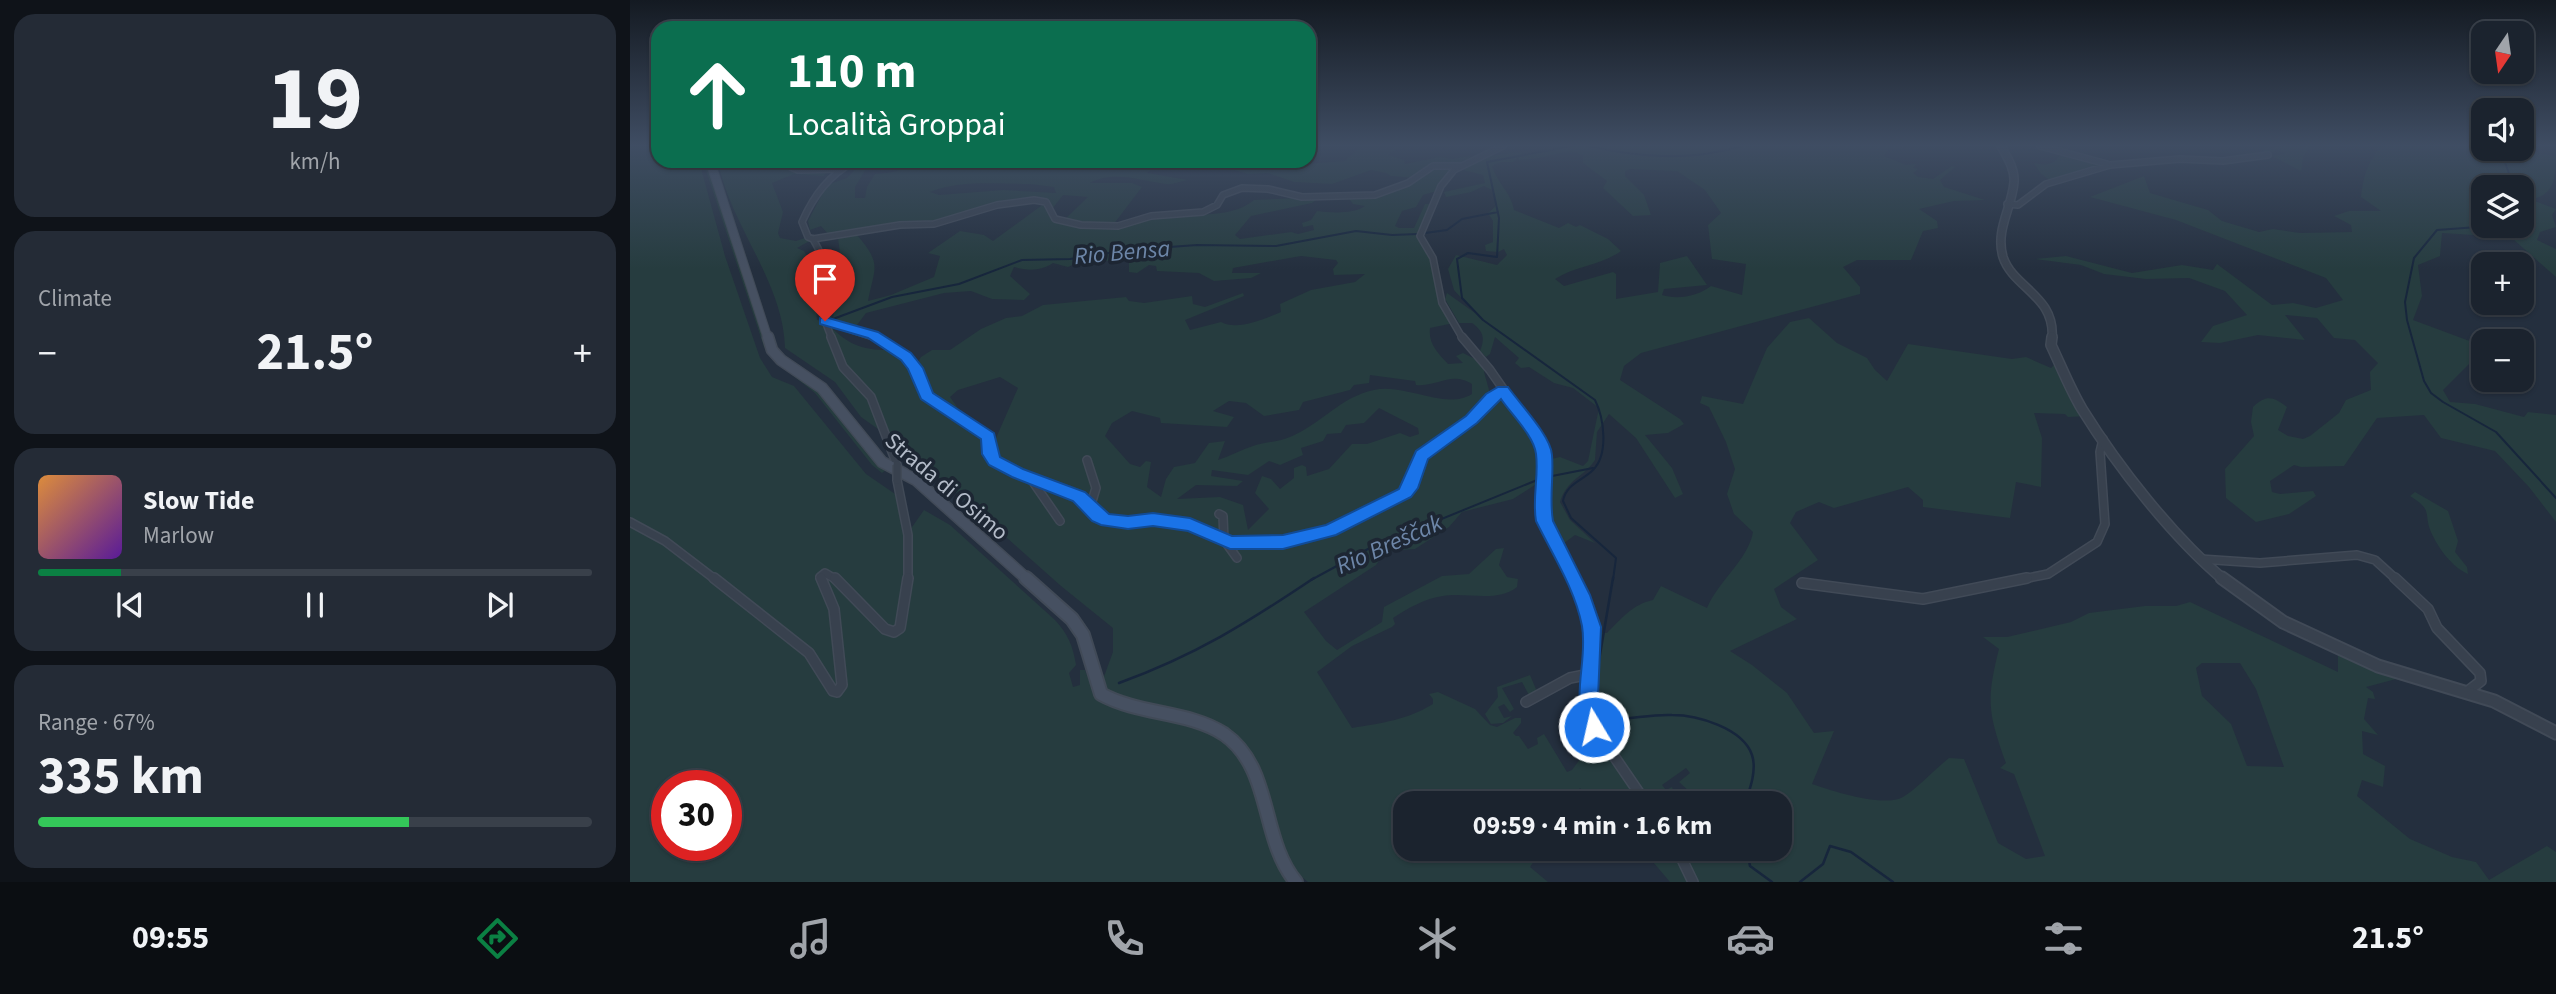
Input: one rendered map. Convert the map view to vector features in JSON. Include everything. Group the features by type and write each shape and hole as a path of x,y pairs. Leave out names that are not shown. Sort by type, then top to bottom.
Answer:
{"main road":[{"name":"Strada di Osimo","path":"719,187 772,351 822,388 882,462 916,481 1072,619 1083,635 1097,687 1105,696 1209,726 1237,745 1260,783 1283,863 1296,882"}],"street":[{"path":"630,522 674,547 786,633 808,653 834,691 837,692 842,684 834,609 820,577 825,573 832,575 885,629 894,632 900,628 909,575 909,531 897,480 897,465 871,397 844,367 825,321 830,297 825,259 813,239 805,233 802,222 820,187"},
{"path":"813,239 900,225 934,224 997,205 1034,200 1046,202 1055,219 1081,225 1118,226 1151,216 1203,212 1217,205 1228,192 1242,188 1268,189 1301,197 1375,195 1397,187"},
{"path":"1441,187 1420,236 1433,258 1442,303 1461,336 1540,442 1544,453 1542,508 1545,521 1581,595 1592,627 1588,698 1594,727 1638,791"},
{"path":"2012,187 2001,224 2001,245 2006,265 2052,318 2051,345 2081,407 2103,439 2199,559 2232,587 2283,622 2378,666 2494,701 2556,733"},
{"path":"2007,204 2018,205 2042,187"},
{"path":"825,321 873,335 906,356 915,368 927,396 988,437 990,454 995,461 1030,478 1079,496 1098,516 1107,520 1128,523 1153,520 1190,524 1230,543 1283,542 1330,531 1368,514 1405,493 1410,488 1421,455 1471,419 1491,397 1503,391"},
{"path":"1802,583 1923,599 2048,574 2097,542 2105,524 2100,452 2103,439"},
{"path":"1087,460 1097,480 1097,491 1090,508"},
{"path":"1030,478 1060,521"},
{"path":"1219,514 1223,516 1224,540 1237,558"},
{"path":"2199,559 2260,563 2357,555 2375,560 2428,609 2437,628 2480,673 2481,681 2468,691"},
{"path":"1526,702 1570,678 1590,674"},
{"path":"1683,861 1693,882"}],"green space":[{"path":"630,187 706,187 725,256 760,358 772,377 794,386 866,474 901,498 910,530 924,510 950,525 1055,620 1067,635 1073,652 1076,665 1069,673 1073,687 1080,685 1080,670 1085,670 1093,689 1103,700 1192,725 1226,745 1239,759 1248,775 1279,865 1288,882 630,882"},
{"path":"712,187 716,187 771,354 829,400 876,462 886,470 882,473 872,465 815,393 782,367 764,347"},
{"path":"725,187 774,187 783,212 778,233 780,238 796,241 808,237 813,239 797,248 804,251 810,262 801,273 800,285 811,294 815,302 830,297 829,301 816,307 817,320 825,321 841,336 865,348 897,350 915,367 921,357 932,350 950,350 981,329 1006,318 1022,316 1043,305 1126,297 1129,301 1144,303 1192,296 1193,304 1205,307 1243,293 1244,296 1185,320 1190,330 1221,322 1243,325 1281,312 1280,304 1311,290 1355,282 1365,274 1334,275 1333,269 1338,263 1336,260 1301,256 1233,268 1232,273 1261,273 1251,278 1214,281 1199,273 1157,271 1156,266 1149,265 1137,273 1129,272 1129,260 1079,262 1068,267 1053,263 1034,270 1014,267 1010,276 1030,294 1024,300 992,299 971,291 944,293 866,313 854,329 838,325 833,319 840,253 838,238 857,235 871,253 874,274 868,301 891,295 934,277 940,256 928,253 960,231 984,235 993,241 1045,203 997,205 934,224 900,225 830,236 821,226 810,230 808,221 826,187 855,187 855,198 865,198 867,187 947,187 930,192 939,195 1003,190 1056,193 1054,187 1142,187 1113,225 1151,216 1232,211 1254,200 1320,197 1312,203 1251,216 1235,235 1240,239 1314,230 1313,225 1303,227 1302,223 1311,220 1317,211 1349,212 1365,206 1353,204 1348,197 1375,195 1394,187 1442,187 1423,195 1416,207 1402,211 1395,226 1414,228 1425,204 1433,204 1421,232 1454,323 1430,328 1432,344 1448,364 1463,363 1456,356 1463,353 1485,364 1484,372 1491,397 1503,391 1540,442 1541,481 1513,499 1462,512 1449,527 1415,549 1386,551 1376,565 1304,612 1326,641 1337,650 1382,622 1384,607 1442,576 1469,574 1496,549 1504,548 1499,565 1507,577 1518,579 1517,587 1501,595 1452,595 1423,601 1393,618 1395,624 1392,627 1352,646 1317,672 1352,728 1414,714 1433,704 1429,694 1438,692 1475,709 1490,725 1497,727 1515,718 1521,718 1521,723 1513,733 1519,736 1528,749 1538,744 1537,738 1544,734 1567,772 1572,770 1595,739 1584,715 1584,686 1588,686 1591,723 1635,791 1583,791 1580,788 1577,791 1393,791 1393,861 1534,861 1530,867 1548,882 1308,882 1294,867 1284,849 1259,767 1247,748 1231,732 1202,716 1109,691 1102,682 1113,652 1113,628 1061,586 909,451 861,417 835,382 785,348 775,299","holes":["1063,195 1088,197 1063,221 1055,219 1052,209","1370,375 1415,381 1416,385 1451,379 1464,380 1472,384 1472,394 1450,400 1399,390 1374,390 1340,405 1311,426 1285,439 1253,446 1218,460 1225,441 1209,443 1195,463 1174,467 1166,479 1161,497 1147,487 1151,462 1146,461 1140,467 1130,464 1105,436 1112,423 1132,411 1160,418 1161,423 1227,427 1234,417 1213,411 1229,401 1246,403 1264,416 1299,410 1303,402 1350,390 1354,385 1369,383","1000,377 1018,388 996,438 969,424 950,397 958,390","1379,408 1418,428 1419,434 1410,437 1400,433 1367,444 1352,444 1329,469 1307,476 1306,467 1302,465 1294,468 1294,478 1280,489 1271,479 1262,476 1255,493 1269,509 1248,530 1243,505 1220,497 1177,499 1196,485 1237,486 1243,481 1211,476 1212,470 1248,475 1269,461 1280,465 1303,455 1301,448 1323,441 1327,434 1341,433 1346,425 1364,423"]},
{"path":"1481,187 1471,192 1446,197 1444,192"},
{"path":"1486,187 1503,187 1514,210 1559,228 1568,223 1576,227 1580,225 1608,239 1621,251 1555,279 1564,286 1613,272 1616,274 1616,299 1658,292 1660,263 1687,256 1707,285 1664,289 1662,295 1688,296 1711,286 1742,295 1746,264 1712,259 1708,225 1721,213 1701,187 1945,187 1985,200 1954,201 1919,209 1937,221 1938,228 1923,231 1911,260 1857,260 1843,267 1860,287 1860,294 1641,353 1624,366 1620,380 1684,424 1668,433 1645,435 1672,468 1683,494 1675,498 1636,438 1609,414 1597,432 1595,460 1571,483 1560,502 1570,520 1595,543 1575,535 1560,546 1545,513 1547,460 1560,457 1583,466 1588,461 1599,408 1573,388 1554,383 1529,367 1521,368 1515,363 1519,358 1495,337 1490,354 1486,357 1480,351 1483,339 1479,329 1472,323 1459,323 1445,299 1447,293 1475,313 1454,290 1448,269 1456,255 1497,265 1507,255 1504,249 1498,252 1486,251 1485,245 1493,242 1493,221 1488,213 1495,207 1494,191"},
{"path":"1603,187 1636,187 1644,195 1651,215 1633,216"},
{"path":"2115,187 2148,187 2150,193 2208,210 2222,221 2259,232 2273,229 2300,233 2352,232 2351,225 2334,216 2349,211 2381,211 2361,197 2362,187 2471,187 2471,235 2442,233 2440,256 2418,265 2422,296 2413,320 2471,342 2471,362 2443,390 2450,402 2475,404 2524,417 2528,412 2556,415 2556,522 2529,487 2495,451 2441,438 2424,415 2377,418 2344,466 2294,465 2270,481 2272,492 2280,494 2313,491 2316,496 2289,514 2256,522 2226,498 2225,469 2254,436 2251,422 2253,407 2270,398 2287,407 2278,430 2288,436 2303,439 2339,413 2346,400 2371,390 2370,372 2378,363 2355,340 2334,338 2317,318 2285,315 2305,340 2258,335 2220,343 2201,342 2213,326 2247,315 2225,291 2189,278 2146,279 2104,274 2081,265 2035,259 2066,256 2132,273 2182,265 2213,270 2217,264 2272,305 2293,303 2316,308 2343,300 2326,278 2176,220 2090,197"},
{"path":"2534,187 2550,187 2545,194 2534,198"},
{"path":"2534,201 2556,209 2552,215 2556,227 2540,232 2537,240 2556,249 2556,277 2534,258 2534,252 2528,252 2512,238 2534,238"},
{"path":"1809,318 1837,343 1867,358 1887,381 1908,344 2012,359 2026,357 2051,368 2057,362 2087,416 2034,413 2042,438 2041,487 2016,482 2010,518 1923,507 1923,500 1908,487 1834,508 1819,502 1796,512 1790,523 1818,560 1774,589 1781,607 1797,619 1730,651 1787,693 1814,733 1834,731 1812,784 1871,800 1894,800 1909,793 1949,758 1964,759 1998,843 2026,859 2045,856 2014,774 2000,768 2006,763 1995,731 1991,706 1992,681 1999,649 1983,637 2007,637 2071,622 2089,613 2145,606 2176,606 2190,602 2338,672 2338,647 2393,671 2396,679 2366,687 2373,692 2375,699 2368,698 2364,719 2378,735 2362,731 2363,754 2385,766 2383,787 2362,780 2357,796 2410,839 2452,857 2476,862 2489,880 2547,846 2556,852 2556,882 1697,882 1689,861 1792,861 1792,791 1689,791 1679,782 1690,773 1686,768 1662,785 1666,790 1672,787 1671,791 1642,791 1608,743 1595,719 1596,632 1607,633 1633,609 1653,600 1661,586 1707,608 1745,552 1753,532 1734,514 1727,494 1735,469 1726,442 1709,407 1700,403 1702,396 1743,404 1767,348 1790,322","holes":["2202,663 2240,663 2256,689 2284,767 2247,766 2231,724 2202,696 2196,668"]},
{"path":"2415,492 2448,511 2458,541 2455,552 2467,567 2468,574 2451,562 2437,544 2429,526 2427,512 2410,496"},
{"path":"1530,675 1538,694 1530,697 1522,682 1502,688 1514,709 1510,712 1504,704 1498,707 1504,718 1512,716 1503,723 1491,724 1485,714 1498,697 1497,687"},
{"path":"1652,861 1680,861 1689,882 1670,882"}],"waterway":[{"path":"1492,187 1498,212"},
{"name":"Rio Bensa","path":"1425,233 1447,230 1462,219 1498,212"},
{"path":"1498,212 1497,257 1468,253 1457,259 1462,298 1483,320 1595,400 1603,426 1601,455 1593,470 1567,491 1563,501 1571,518 1616,558 1613,580"},
{"path":"2471,227 2437,230 2414,258 2405,302 2407,320 2424,381 2431,393 2443,402 2496,432 2556,498"},
{"name":"Rio Bensa","path":"833,319 892,297 959,284 1022,260 1070,259 1128,250 1197,245 1276,246 1356,231 1392,235 1418,234"},
{"name":"Rio Breščak","path":"1547,477 1593,468"},
{"name":"Rio Breščak","path":"1311,580 1368,549 1542,478"},
{"name":"Rio Breščak","path":"1119,683 1173,661 1220,637 1314,578"},
{"path":"1613,578 1596,678 1601,711 1612,719 1657,715 1694,717 1729,730 1739,737 1752,755 1754,767 1748,791"},
{"path":"1800,882 1823,864 1830,846 1851,852 1893,882"},
{"path":"1749,861 1750,866 1772,882"}],"route":[{"path":"825,321 873,335 906,356 915,368 927,396 988,437 990,454 995,461 1017,473 1079,496 1098,516 1107,520 1128,523 1153,520 1190,524 1230,543 1283,542 1330,531 1368,514 1405,493 1410,488 1421,455 1471,419 1491,397 1503,391 1540,442 1544,453 1542,508 1545,521 1581,595 1592,627 1588,698 1594,727"}]}
